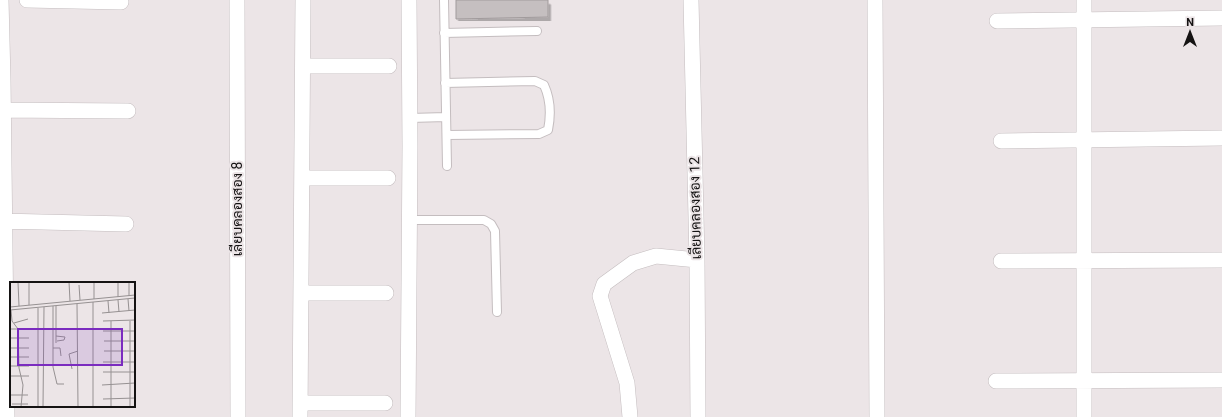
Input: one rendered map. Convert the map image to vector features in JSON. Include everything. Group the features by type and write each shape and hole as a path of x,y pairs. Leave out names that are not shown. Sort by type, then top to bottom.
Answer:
{"street":[{"path":"1,0 2,221 6,329 7,417"},
{"path":"26,0 121,2"},
{"name":"เลียบคลองสอง 8","path":"237,0 238,417"},
{"path":"303,0 300,410 386,403"},
{"path":"408,417 410,220 409,0"},
{"name":"เลียบคลองสอง 12","path":"691,0 697,260 698,417"},
{"path":"875,0 877,417"},
{"path":"1084,0 1084,417"},
{"path":"997,21 1222,18"},
{"path":"303,66 389,66"},
{"path":"2,110 128,111"},
{"path":"1001,141 1222,138"},
{"path":"302,178 388,178"},
{"path":"2,221 126,224"},
{"path":"630,417 627,383 600,296 604,284 633,263 656,256 697,260"},
{"path":"1001,261 1222,260"},
{"path":"301,293 386,293"},
{"path":"996,381 1222,380"}],"lane":[{"path":"444,0 447,166"},
{"path":"444,33 537,30"},
{"path":"445,83 535,81 544,85 548,94 550,122 548,130 539,134 446,135"},
{"path":"410,118 446,117"},
{"path":"410,220 484,220 491,224 495,231 497,312"}],"building":[{"path":"456,0 548,0 548,17 456,19"}]}
